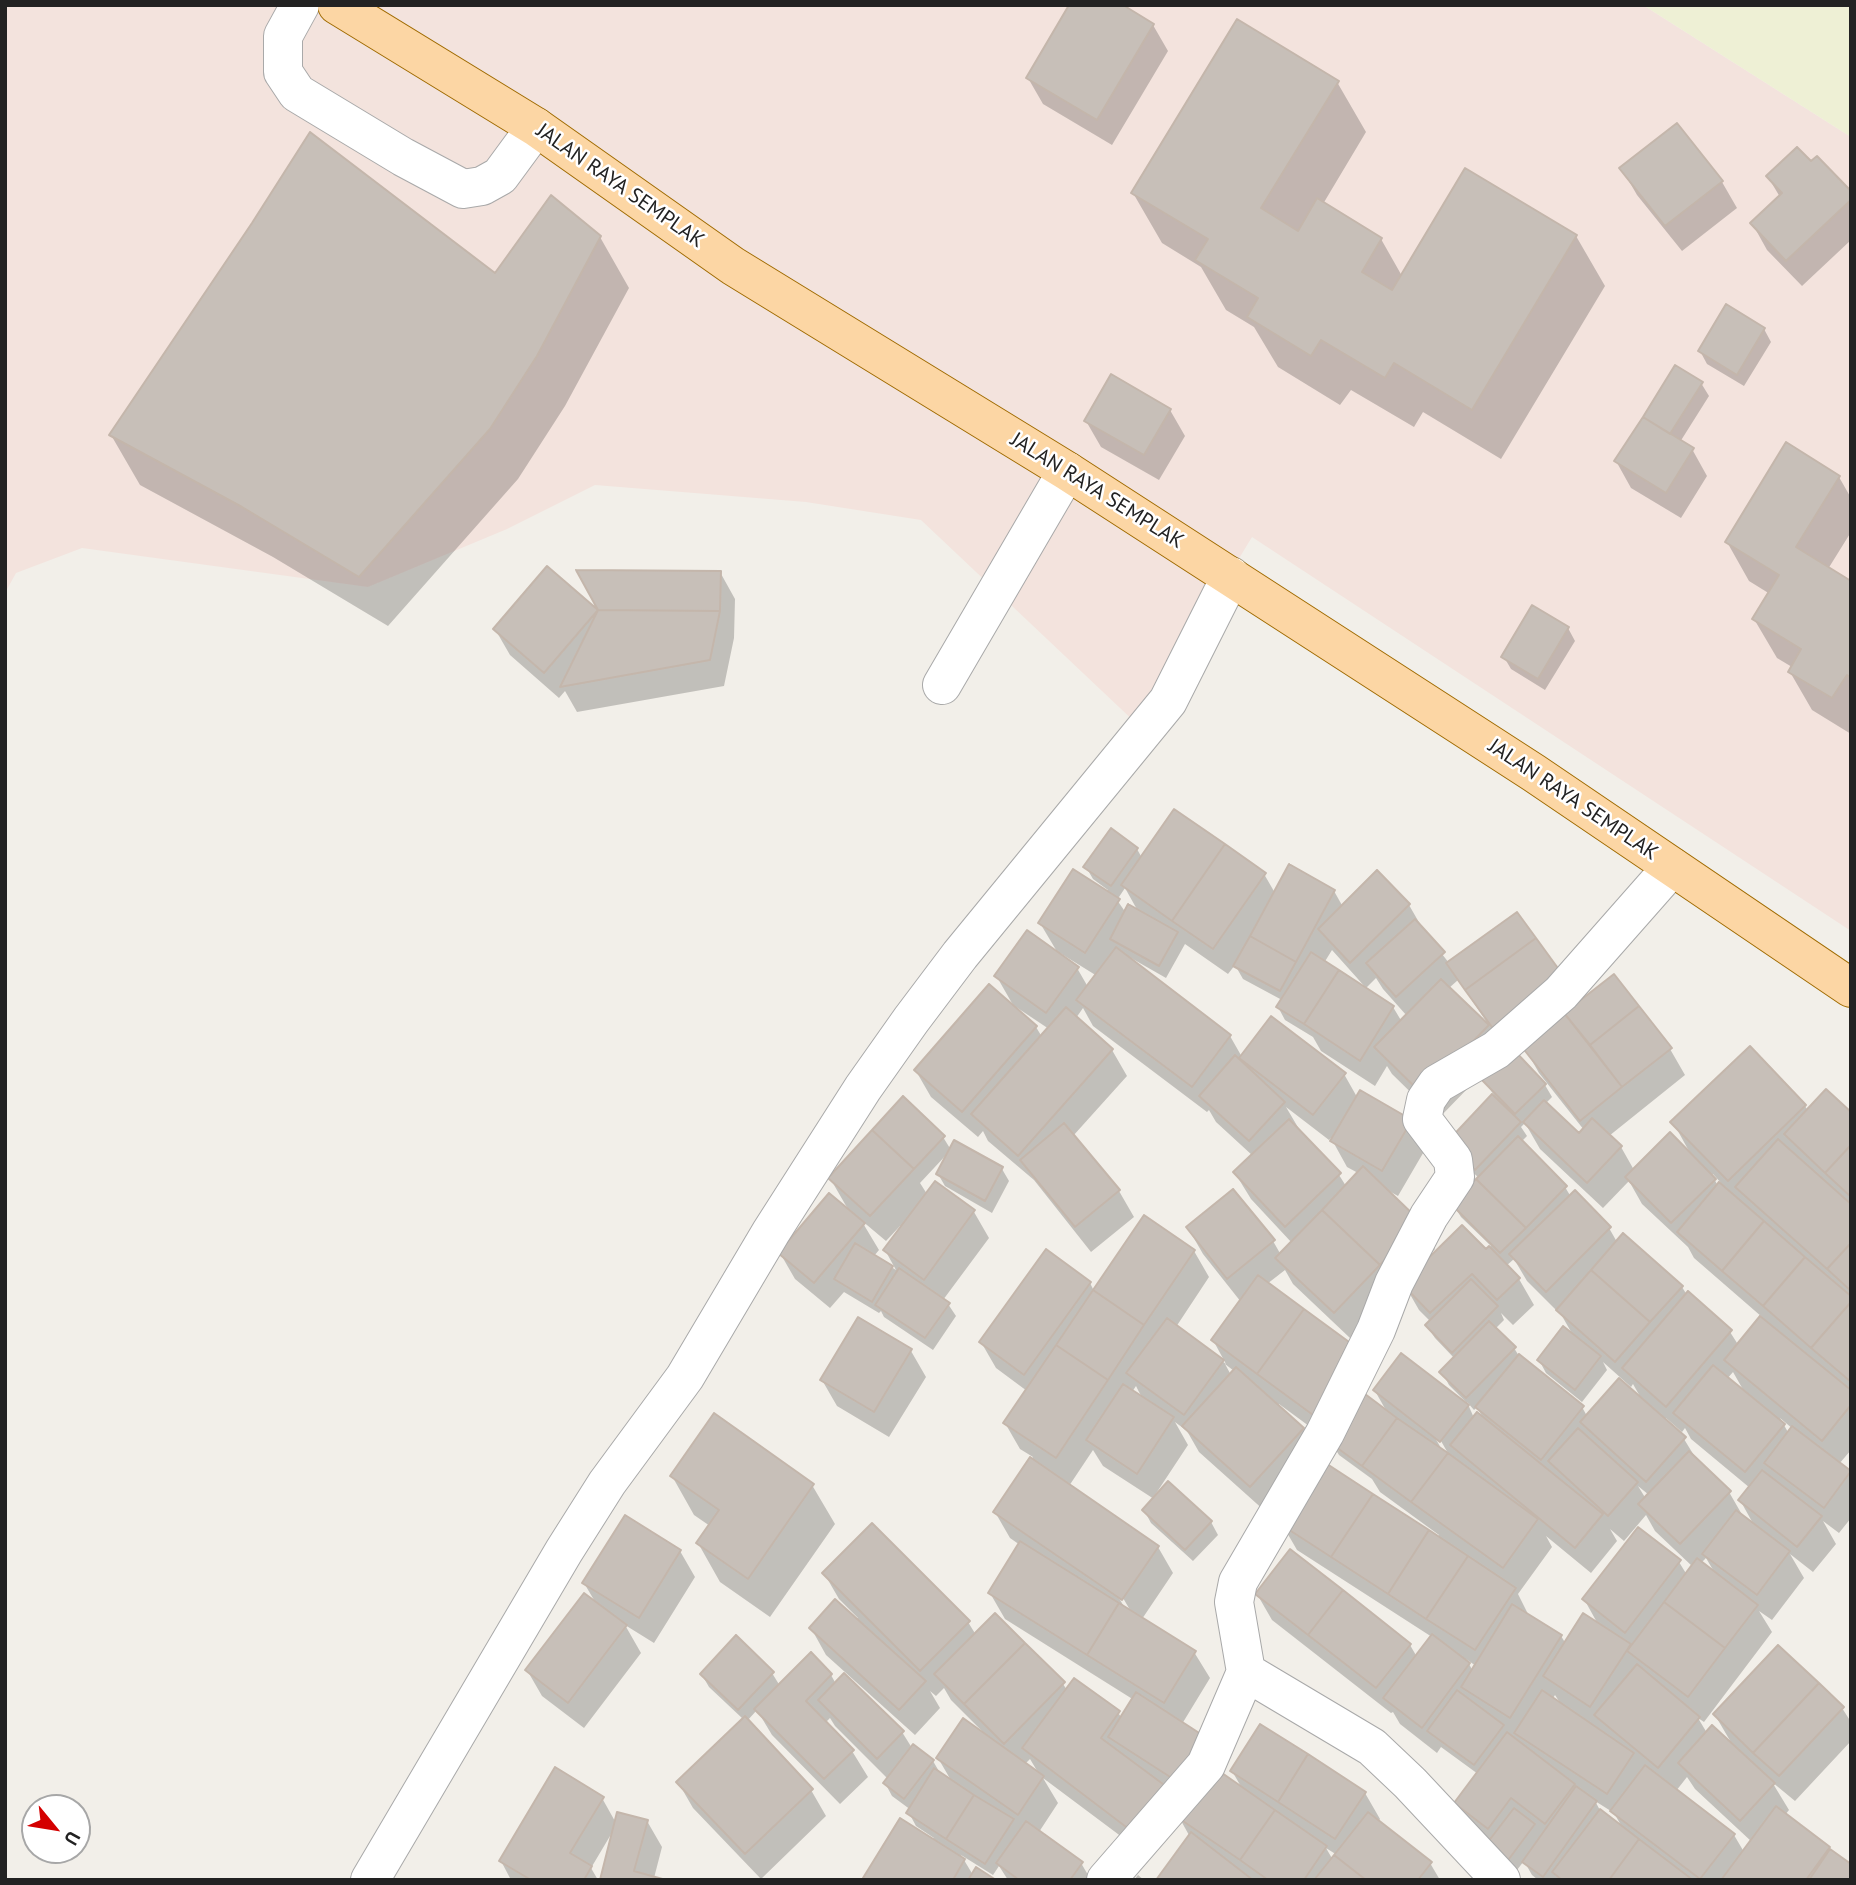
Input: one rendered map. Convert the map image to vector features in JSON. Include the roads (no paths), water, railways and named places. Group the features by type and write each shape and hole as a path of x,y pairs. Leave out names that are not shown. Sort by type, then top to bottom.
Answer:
{"main road":[{"name":"JALAN RAYA SEMPLAK","path":"337,5 536,127 733,266 1067,471 1231,576 1534,773 1851,988"}],"street":[{"path":"300,5 283,36 283,72 297,93 403,157 463,189 482,186 499,176 536,127"},
{"path":"942,685 1067,471"},
{"path":"370,1880 564,1551 607,1483 685,1377 771,1231 863,1088 960,955 1168,701 1231,576"},
{"path":"1106,1880 1206,1765 1246,1672 1234,1602 1238,1582 1325,1433 1376,1330 1394,1283 1429,1216 1455,1177 1453,1160 1422,1119 1426,1100 1437,1084 1496,1050 1561,993 1672,867"},
{"path":"1246,1672 1372,1747 1419,1792 1501,1880"}]}
